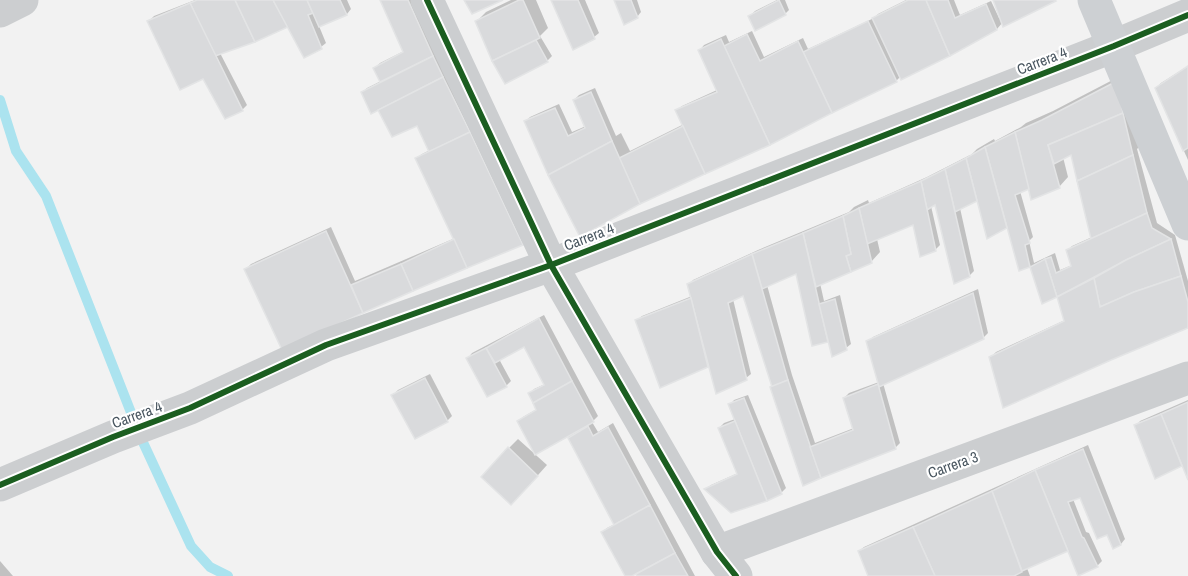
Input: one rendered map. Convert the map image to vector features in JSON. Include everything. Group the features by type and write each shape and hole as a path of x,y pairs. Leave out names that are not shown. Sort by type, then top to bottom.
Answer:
{"main road":[{"path":"1094,0 1188,224"}],"street":[{"path":"0,11 22,0"},
{"path":"427,0 551,265 726,564"},
{"name":"Carrera 4","path":"0,485 113,437 190,408 326,345 551,265 1188,15"},
{"name":"Carrera 3","path":"726,564 1188,378"}],"building":[{"path":"197,0 235,0 255,42 215,56 190,3"},
{"path":"235,0 273,0 288,27 255,42"},
{"path":"273,0 307,0 313,13 308,15 322,49 304,58"},
{"path":"307,0 340,0 347,15 319,27"},
{"path":"380,0 408,0 433,56 380,82 373,68 403,52"},
{"path":"464,0 503,0 472,14"},
{"path":"523,0 540,38 492,61 475,21"},
{"path":"551,0 578,0 595,39 573,50"},
{"path":"614,0 631,0 638,18 624,25"},
{"path":"779,0 786,15 755,31 748,16"},
{"path":"908,0 926,0 950,56 901,80 872,18"},
{"path":"926,0 948,0 955,18 986,4 997,30 950,56"},
{"path":"993,0 1055,0 1056,1 1003,27"},
{"path":"190,3 243,111 225,119 203,79 180,90 147,21"},
{"path":"868,21 897,82 832,113 803,52"},
{"path":"747,34 760,61 798,41 832,113 770,145 724,46"},
{"path":"721,39 770,145 705,174 675,110 717,92 698,50"},
{"path":"536,40 548,62 505,84 492,61"},
{"path":"433,56 443,77 371,114 361,92"},
{"path":"1188,66 1188,148 1183,151 1155,88"},
{"path":"443,77 470,132 429,152 417,126 392,137 378,110"},
{"path":"1117,81 1123,113 1048,145 1060,188 1031,200 1015,132"},
{"path":"591,92 612,141 548,175 524,121 555,108 568,136 585,128 573,100"},
{"path":"1123,113 1133,155 1077,181 1071,155 1054,164 1048,145"},
{"path":"683,126 705,174 640,204 619,158"},
{"path":"470,132 523,245 467,268 415,158"},
{"path":"1015,132 1029,189 1015,195 1030,243 1025,245 1030,267 1019,271 985,147"},
{"path":"612,141 640,204 580,237 548,175"},
{"path":"985,147 1007,228 987,239 966,158"},
{"path":"1133,155 1147,213 1091,239 1077,181"},
{"path":"966,158 977,201 955,212 945,169"},
{"path":"945,169 970,277 954,284 935,205 927,210 921,181"},
{"path":"921,181 936,251 920,257 913,225 867,244 859,208"},
{"path":"859,208 872,263 851,272 846,256 851,254 843,216"},
{"path":"1147,213 1152,228 1171,239 1057,297 1045,259 1051,257 1056,273 1071,266 1066,250"},
{"path":"843,216 851,254 846,256 851,272 816,287 803,233"},
{"path":"326,231 363,313 282,350 244,269"},
{"path":"803,233 828,342 812,346 796,274 762,289 752,254"},
{"path":"454,239 467,268 413,291 401,264"},
{"path":"1171,239 1181,276 1134,292 1100,307 1094,278"},
{"path":"752,254 788,380 772,387 743,296 728,303 747,380 716,394 687,284"},
{"path":"1045,259 1057,297 1042,304 1030,267"},
{"path":"401,264 413,291 363,313 351,285"},
{"path":"1181,276 1188,302 1188,328 1003,408 989,357 1064,321 1057,297 1094,278 1100,307 1134,292"},
{"path":"973,293 984,339 879,387 866,341"},
{"path":"691,298 708,367 660,388 635,320"},
{"path":"835,299 847,350 832,357 819,304"},
{"path":"539,318 572,381 533,403 528,393 544,385 524,347 495,363 486,348"},
{"path":"486,348 507,387 487,397 466,358"},
{"path":"425,378 448,422 415,439 391,395"},
{"path":"788,380 821,478 803,486 770,387"},
{"path":"572,381 594,422 535,455 517,421 536,410 533,403"},
{"path":"878,384 896,449 821,478 810,447 853,430 843,398"},
{"path":"744,398 782,494 767,501 728,404"},
{"path":"1188,402 1188,480 1161,414"},
{"path":"1161,414 1182,466 1155,479 1134,425"},
{"path":"735,421 767,501 731,513 704,489 737,474 718,428"},
{"path":"588,426 593,436 608,427 650,505 614,525 568,438"},
{"path":"508,447 538,476 511,505 481,477"},
{"path":"1083,449 1121,545 1113,549 1107,535 1097,539 1080,498 1068,502 1082,537 1098,567 1078,576 1035,470"},
{"path":"1035,470 1068,551 1022,571 992,491"},
{"path":"992,491 1022,572 1014,576 935,576 913,527"},
{"path":"650,505 675,553 632,576 625,576 601,532"},
{"path":"913,527 935,576 868,576 858,551"},
{"path":"675,553 688,576 637,576 636,574"}],"waterway":[{"path":"0,100 16,151 46,196 141,438 191,546 210,567 228,576"}],"cycle path":[{"path":"427,0 551,265 717,552 736,576"},
{"path":"0,485 113,437 190,408 326,345 551,265 1114,46 1188,15"}]}
